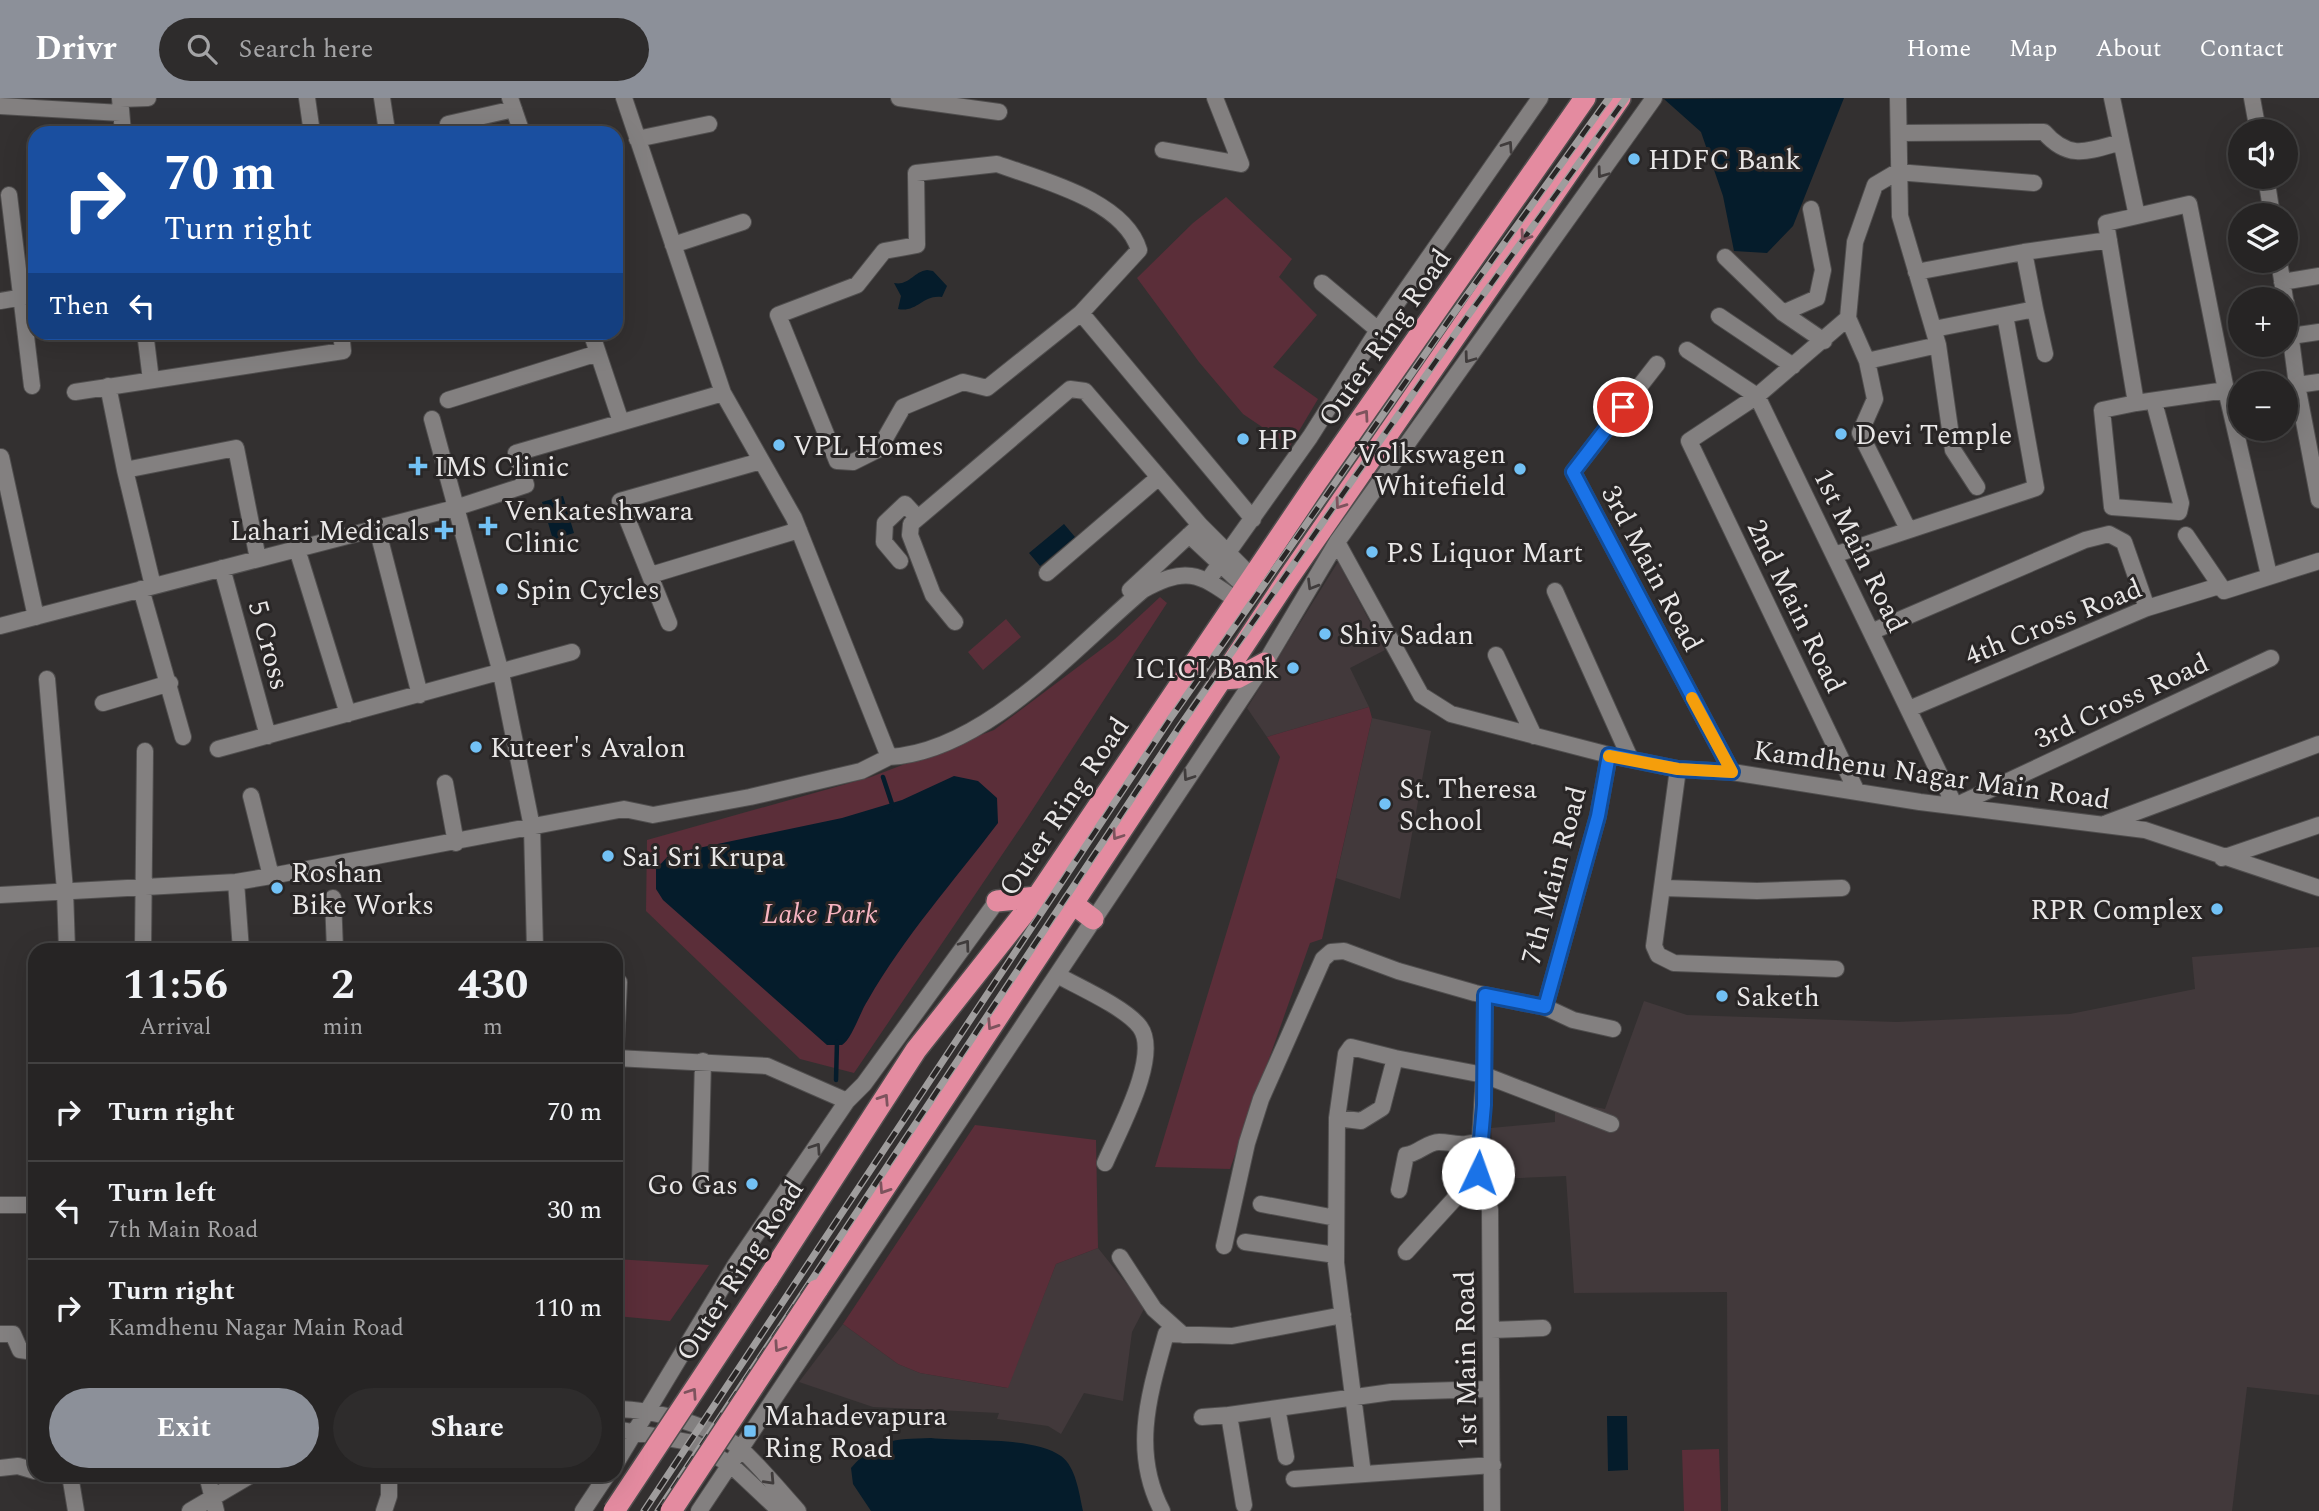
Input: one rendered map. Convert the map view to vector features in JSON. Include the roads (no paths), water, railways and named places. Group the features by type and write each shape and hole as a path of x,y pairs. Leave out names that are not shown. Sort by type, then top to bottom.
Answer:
{"highway":[{"name":"Outer Ring Road","path":"614,1511 916,1050 1037,897 1244,588 1585,98"},
{"name":"Outer Ring Road","path":"670,1511 1222,679 1620,98"},
{"path":"1222,679 1237,678 1265,663"},
{"path":"997,901 1037,897"},
{"path":"1072,903 1093,919"}],"street":[{"path":"0,106 120,103 148,98"},
{"path":"307,98 312,126"},
{"path":"383,98 386,126"},
{"path":"624,98 723,393 799,530 889,757"},
{"path":"898,98 1003,105"},
{"path":"1163,150 1241,164 1215,98"},
{"path":"1209,579 1310,437 1378,330 1540,98"},
{"path":"699,1511 1265,663 1337,542 1654,98"},
{"path":"1898,98 1900,216 1936,337 1953,450 1977,487"},
{"path":"2112,98 2137,216"},
{"path":"2252,98 2256,119"},
{"path":"120,103 122,126"},
{"path":"448,124 512,104 520,126"},
{"path":"637,139 709,124"},
{"path":"1899,133 2044,132 2066,150 2076,153 2121,142"},
{"path":"998,164 1087,197 1134,234 1139,250 1081,313 988,388 963,382 903,407 879,449 847,463 834,458 778,315 857,285 884,251 917,245 916,173 998,164"},
{"path":"1909,530 1860,433 1875,399 1867,361 1848,318 1855,242 1875,185 1898,172 2034,183"},
{"path":"0,301 28,295 9,195"},
{"path":"2137,403 2106,223 2189,204 2226,390 2269,575 2319,561"},
{"path":"1783,313 1817,298 1823,270 1811,208"},
{"path":"673,245 743,222"},
{"path":"1916,272 2109,240"},
{"path":"2024,252 2045,354"},
{"path":"1725,257 1783,313 1825,341"},
{"path":"2281,273 2283,287"},
{"path":"2282,282 2319,276"},
{"path":"1322,284 1378,330"},
{"path":"1867,361 2005,315 2035,309"},
{"path":"1081,313 1253,519"},
{"path":"1833,555 2036,488 2005,315"},
{"path":"1719,316 1793,366"},
{"path":"1687,350 1757,396 1825,341 1848,318"},
{"path":"2298,335 2319,332"},
{"path":"30,340 32,386"},
{"path":"146,340 151,380"},
{"path":"75,393 344,351 342,340"},
{"path":"594,340 621,422"},
{"path":"448,400 598,353"},
{"name":"3rd Main Road","path":"1657,364 1573,472 1732,772"},
{"path":"2298,385 2319,382"},
{"path":"108,386 147,588 183,737"},
{"path":"955,622 933,595 910,535 911,524 1070,389 1085,391 1158,477 1194,530 1223,560 1244,588"},
{"path":"2154,402 2182,507 2179,512 2112,507 2102,411 2137,403 2226,390"},
{"path":"2298,390 2319,500"},
{"path":"0,626 455,508 526,485 516,453 723,393"},
{"name":"2nd Main Road","path":"1757,396 1689,441 1857,792"},
{"name":"1st Main Road","path":"1757,396 1955,806"},
{"path":"432,419 501,673 532,827 536,943"},
{"path":"125,470 236,449 258,559"},
{"path":"1,457 36,617"},
{"path":"669,623 620,501 761,461"},
{"path":"1047,573 1158,477"},
{"path":"900,561 884,541 885,523 905,504 918,518"},
{"path":"377,528 420,695"},
{"path":"651,575 799,530"},
{"path":"1075,635 1194,530"},
{"path":"1871,632 2085,540 2109,534 2124,542 2147,608"},
{"path":"2186,536 2219,586"},
{"name":"Kamdhenu Nagar Main Road","path":"1337,542 1421,695 1451,714 1609,755 1678,769 1732,772 1955,806 2144,830 2319,888"},
{"path":"296,549 348,714"},
{"name":"5 Cross","path":"222,568 268,736"},
{"path":"0,895 236,881 271,876 624,809 653,815 750,797 861,771 889,757 915,755 996,717 1143,590 1170,575 1209,579 1244,588"},
{"name":"4th Cross Road","path":"1909,709 2147,608 2219,586 2224,591 2269,575"},
{"path":"1555,591 1630,758"},
{"path":"218,749 572,652"},
{"path":"1496,655 1534,736"},
{"name":"3rd Cross Road","path":"1955,806 2271,658"},
{"path":"47,679 65,890 67,943"},
{"path":"103,703 170,683"},
{"path":"2105,824 2319,744"},
{"path":"143,943 145,751"},
{"name":"7th Main Road","path":"1545,1007 1598,816 1609,755"},
{"path":"1678,769 1664,888 1654,946 1658,955 1674,962 1836,969"},
{"path":"445,783 456,843"},
{"path":"251,796 271,876"},
{"path":"2222,858 2319,825"},
{"path":"236,881 240,943"},
{"path":"1664,888 1757,891 1842,888"},
{"path":"333,898 335,943"},
{"path":"623,1452 736,1264 848,1101 864,1084 997,901"},
{"path":"1224,1246 1247,1143 1261,1099 1323,959 1331,951 1344,951 1398,971 1485,995 1545,1007 1573,1020 1613,1029"},
{"path":"1057,975 1140,1026 1148,1048 1139,1083 1105,1163"},
{"path":"1406,1252 1478,1173 1484,1075 1485,995"},
{"path":"1363,1474 1336,1255 1337,1118 1346,1054 1351,1047 1484,1075 1611,1124"},
{"path":"623,1058 767,1066 848,1101"},
{"path":"1337,1118 1361,1121 1381,1108 1395,1058"},
{"path":"700,1181 703,1061"},
{"path":"1399,1190 1406,1155 1419,1152 1436,1141 1473,1144 1480,1140"},
{"path":"1261,1204 1336,1218"},
{"path":"0,1205 28,1205"},
{"name":"1st Main Road","path":"1490,1209 1492,1511"},
{"path":"1245,1242 1336,1255"},
{"path":"1120,1257 1154,1309 1183,1335"},
{"path":"1162,1511 1149,1487 1144,1451 1149,1400 1166,1334 1232,1336 1343,1315"},
{"path":"1491,1330 1543,1328"},
{"path":"0,1334 13,1334 20,1350 28,1351"},
{"path":"1202,1417 1391,1391 1492,1389"},
{"path":"1278,1408 1286,1457"},
{"path":"623,1410 649,1413 704,1427 741,1449 798,1511"},
{"path":"1229,1415 1244,1505"},
{"path":"623,1430 694,1443 731,1465 780,1511"},
{"path":"1294,1479 1493,1465"},
{"path":"0,1468 18,1466 28,1469"},
{"path":"71,1482 76,1511"},
{"path":"209,1482 214,1506"},
{"path":"190,1511 214,1506 243,1482"},
{"path":"384,1511 389,1496 389,1482"},
{"path":"583,1511 602,1482"}],"water":[{"path":"1844,98 1793,226 1767,253 1734,251 1723,196 1701,132 1664,99"},
{"path":"927,270 933,271 947,286 942,297 930,298 905,310 898,309 901,296 894,283 904,283"},
{"path":"563,496 574,533 564,536 567,546 556,550 542,502"},
{"path":"1064,524 1075,537 1040,566 1029,553"},
{"path":"954,776 978,781 997,798 998,823 897,954 842,1045 827,1045 663,900 656,889 656,869 670,854 842,818 902,800"},
{"path":"1607,1416 1627,1416 1628,1470 1608,1471"},
{"path":"931,1438 999,1441 1034,1445 1049,1450 1061,1456 1070,1467 1083,1511 871,1511 853,1484 851,1468 869,1451 886,1442"}],"waterway":[{"path":"883,777 892,804 890,809"},
{"path":"836,1080 837,1042"}],"railway":[{"path":"644,1511 1170,719 1451,317 1609,98"},
{"path":"658,1511 1180,726 1462,324 1626,98"}],"place":[{"name":"HDFC Bank","path":"1634,159"},
{"name":"Devi Temple","path":"1841,434"},
{"name":"HP","path":"1243,439"},
{"name":"VPL Homes","path":"779,445"},
{"name":"IMS Clinic","path":"418,466"},
{"name":"Volkswagen Whitefield","path":"1520,469"},
{"name":"Venkateshwara Clinic","path":"488,526"},
{"name":"Lahari Medicals","path":"444,530"},
{"name":"P.S Liquor Mart","path":"1372,552"},
{"name":"Spin Cycles","path":"502,589"},
{"name":"Shiv Sadan","path":"1325,634"},
{"name":"ICICI Bank","path":"1293,668"},
{"name":"Kuteer's Avalon","path":"476,747"},
{"name":"St. Theresa School","path":"1385,804"},
{"name":"Sai Sri Krupa","path":"608,856"},
{"name":"Roshan Bike Works","path":"277,888"},
{"name":"RPR Complex","path":"2217,909"},
{"name":"Saketh","path":"1722,996"},
{"name":"Go Gas","path":"752,1184"},
{"name":"Mahadevapura Ring Road","path":"750,1431"}],"park label":[{"name":"Lake Park","path":"820,913"}]}
